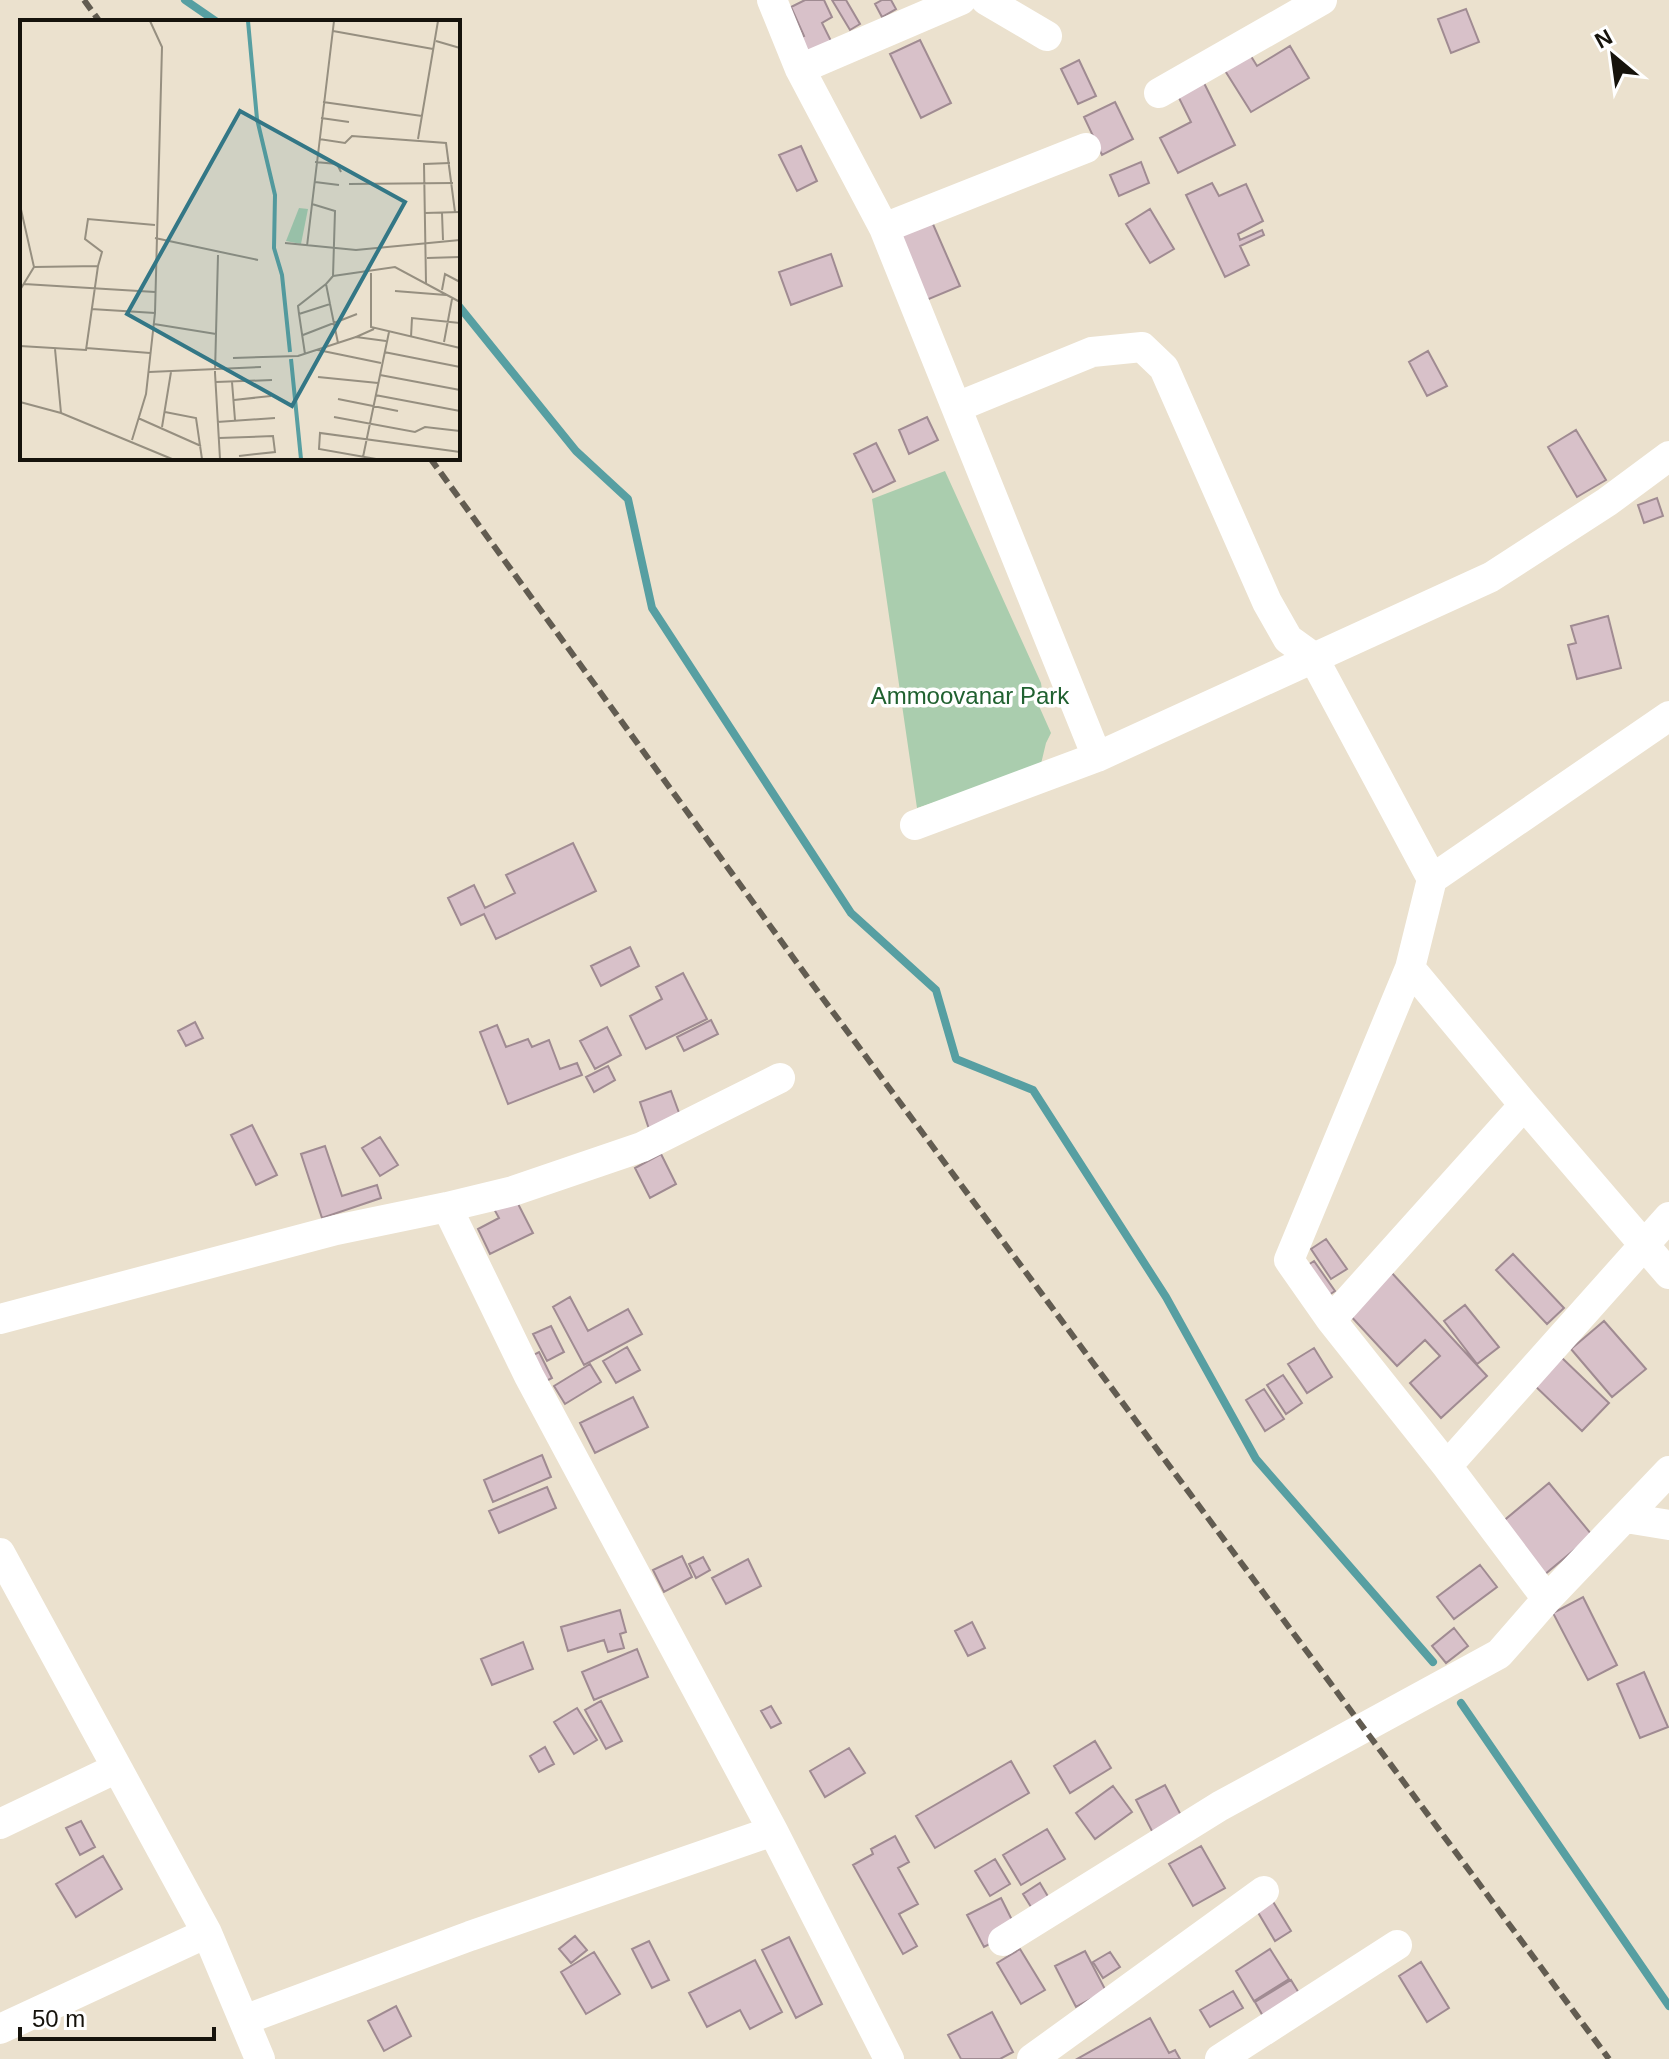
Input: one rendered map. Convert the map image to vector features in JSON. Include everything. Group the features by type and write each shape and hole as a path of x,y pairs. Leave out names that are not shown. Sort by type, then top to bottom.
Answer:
{"street":[{"path":"772,0 800,69 884,228 1097,757"},
{"path":"800,69 961,0"},
{"path":"986,0 1047,36"},
{"path":"1159,93 1322,0"},
{"path":"884,228 1086,148"},
{"path":"957,407 1092,352 1142,347 1164,368 1267,602 1288,639 1313,657 1432,879"},
{"path":"915,825 1097,757 1491,577 1607,502 1669,456"},
{"path":"1547,1599 1331,1320 1289,1260 1410,968 1432,879 1669,716"},
{"path":"1410,968 1669,1274"},
{"path":"0,1319 336,1230 513,1191 642,1147 780,1078"},
{"path":"1331,1320 1524,1105"},
{"path":"447,1207 529,1376 773,1831 889,2059"},
{"path":"1447,1466 1669,1217"},
{"path":"1003,1941 1220,1806 1499,1654 1669,1471"},
{"path":"1626,1518 1669,1525"},
{"path":"0,1553 207,1933 260,2059"},
{"path":"0,1824 117,1768"},
{"path":"244,2020 470,1936 773,1831"},
{"path":"1032,2059 1264,1891"},
{"path":"0,2029 207,1933"},
{"path":"1220,2059 1397,1945"}],"green space":[{"name":"Ammoovanar Park","path":"945,471 1041,683 1044,704 1039,706 1051,733 1040,768 917,808 872,499"}],"building":[{"path":"805,0 824,0 832,17 822,23 833,45 804,59 794,40 804,36 791,7"},
{"path":"832,0 846,0 860,24 850,30"},
{"path":"891,0 896,9 882,17 875,4"},
{"path":"1466,9 1479,42 1451,53 1438,19"},
{"path":"920,40 951,103 921,118 890,54"},
{"path":"1290,46 1309,78 1251,112 1224,69 1249,53 1257,66"},
{"path":"1079,60 1096,96 1078,104 1061,69"},
{"path":"1201,77 1235,145 1178,173 1160,138 1191,122 1175,90"},
{"path":"1115,102 1133,139 1102,155 1084,117"},
{"path":"801,146 817,181 797,191 779,155"},
{"path":"1141,162 1149,183 1119,196 1110,175"},
{"path":"1212,183 1219,196 1246,184 1263,221 1238,234 1240,240 1262,230 1264,235 1240,246 1249,265 1225,277 1186,195"},
{"path":"1150,209 1174,249 1150,263 1126,224"},
{"path":"929,215 960,286 924,301 893,230"},
{"path":"831,254 842,286 791,305 779,272"},
{"path":"1428,351 1447,386 1427,396 1409,362"},
{"path":"927,417 938,440 909,454 899,430"},
{"path":"1576,430 1606,480 1577,497 1548,447"},
{"path":"876,443 895,481 873,492 854,454"},
{"path":"1657,498 1663,516 1644,523 1638,505"},
{"path":"1608,616 1621,668 1577,679 1568,645 1576,643 1571,626"},
{"path":"573,843 596,891 496,939 484,914 461,925 448,898 474,885 485,908 515,893 506,875"},
{"path":"630,947 639,966 601,986 591,966"},
{"path":"683,973 707,1019 646,1049 630,1016 662,999 656,987"},
{"path":"711,1020 718,1034 684,1051 677,1037"},
{"path":"195,1022 203,1038 186,1046 178,1031"},
{"path":"497,1025 506,1047 528,1039 532,1047 549,1040 560,1069 577,1063 582,1075 508,1104 480,1032"},
{"path":"607,1027 621,1055 595,1069 580,1041"},
{"path":"608,1066 615,1080 594,1092 586,1077"},
{"path":"671,1091 682,1121 650,1132 640,1102"},
{"path":"252,1125 277,1175 256,1185 231,1135"},
{"path":"380,1137 398,1165 380,1176 362,1148"},
{"path":"325,1146 342,1196 377,1185 381,1198 322,1218 301,1154"},
{"path":"661,1154 676,1184 650,1198 635,1168"},
{"path":"514,1196 533,1233 490,1254 478,1229 499,1218 493,1207"},
{"path":"1326,1239 1347,1269 1331,1279 1311,1249"},
{"path":"1513,1254 1564,1308 1547,1324 1496,1270"},
{"path":"1314,1261 1335,1291 1320,1301 1299,1271"},
{"path":"1391,1272 1487,1376 1441,1418 1410,1383 1440,1356 1425,1340 1397,1366 1347,1312"},
{"path":"570,1297 588,1331 628,1309 642,1334 584,1365 553,1307"},
{"path":"1465,1305 1499,1347 1477,1364 1444,1321"},
{"path":"1604,1321 1646,1369 1612,1397 1571,1349"},
{"path":"551,1326 564,1352 547,1361 533,1334"},
{"path":"627,1347 640,1370 616,1383 603,1361"},
{"path":"1314,1348 1332,1377 1307,1393 1288,1364"},
{"path":"539,1352 552,1378 535,1387 522,1361"},
{"path":"1560,1356 1609,1403 1582,1431 1533,1384"},
{"path":"590,1364 601,1382 565,1404 554,1386"},
{"path":"1283,1375 1302,1403 1286,1414 1267,1385"},
{"path":"1264,1389 1284,1419 1265,1431 1246,1400"},
{"path":"633,1397 648,1427 595,1453 580,1423"},
{"path":"542,1455 551,1477 493,1502 484,1480"},
{"path":"1549,1483 1592,1535 1544,1575 1501,1523"},
{"path":"547,1487 556,1508 499,1533 489,1511"},
{"path":"682,1556 692,1577 664,1592 653,1570"},
{"path":"703,1557 710,1570 696,1578 689,1564"},
{"path":"748,1559 761,1586 726,1604 712,1578"},
{"path":"1480,1565 1497,1587 1454,1619 1437,1597"},
{"path":"1583,1597 1617,1665 1588,1680 1553,1613"},
{"path":"620,1610 626,1632 620,1634 624,1648 608,1652 604,1640 568,1651 561,1627"},
{"path":"972,1622 985,1648 968,1656 955,1631"},
{"path":"1454,1628 1468,1646 1446,1663 1432,1646"},
{"path":"523,1642 533,1669 492,1685 481,1659"},
{"path":"637,1649 648,1677 594,1700 582,1672"},
{"path":"1644,1672 1668,1727 1640,1738 1617,1684"},
{"path":"601,1701 622,1741 606,1749 585,1710"},
{"path":"771,1706 781,1723 771,1728 761,1711"},
{"path":"577,1708 597,1740 574,1754 554,1722"},
{"path":"1095,1741 1111,1768 1070,1793 1054,1766"},
{"path":"545,1747 554,1764 539,1772 530,1756"},
{"path":"849,1748 865,1773 825,1797 810,1771"},
{"path":"1011,1761 1029,1793 935,1848 916,1816"},
{"path":"1165,1785 1183,1819 1154,1835 1136,1800"},
{"path":"1113,1786 1132,1812 1095,1839 1076,1813"},
{"path":"81,1821 95,1847 80,1855 66,1828"},
{"path":"1047,1829 1065,1859 1021,1885 1003,1855"},
{"path":"895,1836 909,1862 898,1868 918,1904 899,1914 917,1946 903,1954 853,1865 873,1854 871,1849"},
{"path":"1201,1846 1225,1888 1193,1906 1169,1864"},
{"path":"103,1856 122,1889 76,1917 56,1884"},
{"path":"995,1859 1010,1884 990,1896 975,1871"},
{"path":"1040,1883 1053,1905 1036,1915 1023,1894"},
{"path":"1001,1898 1017,1930 984,1947 967,1915"},
{"path":"1272,1900 1291,1931 1275,1941 1256,1909"},
{"path":"575,1936 587,1950 571,1963 559,1949"},
{"path":"789,1937 822,2004 796,2018 762,1950"},
{"path":"649,1941 669,1980 652,1988 632,1949"},
{"path":"1020,1949 1045,1990 1021,2004 997,1963"},
{"path":"1270,1949 1289,1979 1254,2001 1236,1971"},
{"path":"1085,1951 1106,1991 1076,2007 1055,1966"},
{"path":"594,1952 620,1994 586,2014 561,1972"},
{"path":"1110,1952 1120,1967 1103,1978 1093,1962"},
{"path":"755,1960 782,2012 750,2029 740,2010 707,2027 689,1993"},
{"path":"1421,1962 1449,2008 1427,2022 1399,1976"},
{"path":"1291,1980 1305,2003 1268,2025 1255,2002"},
{"path":"1233,1991 1243,2008 1210,2027 1200,2010"},
{"path":"396,2006 411,2036 384,2051 368,2021"},
{"path":"992,2012 1013,2052 1000,2059 961,2059 948,2035"},
{"path":"1150,2018 1169,2053 1175,2050 1180,2059 1077,2059"}],"waterway":[{"path":"185,0 214,20"},
{"path":"460,307 576,451 628,499 652,608 851,913 936,990 956,1059 1033,1090 1166,1297 1256,1459 1433,1662"},
{"path":"1461,1703 1669,2006"}],"railway":[{"path":"84,0 99,20"},
{"path":"431,460 824,1000 1609,2059"}]}
